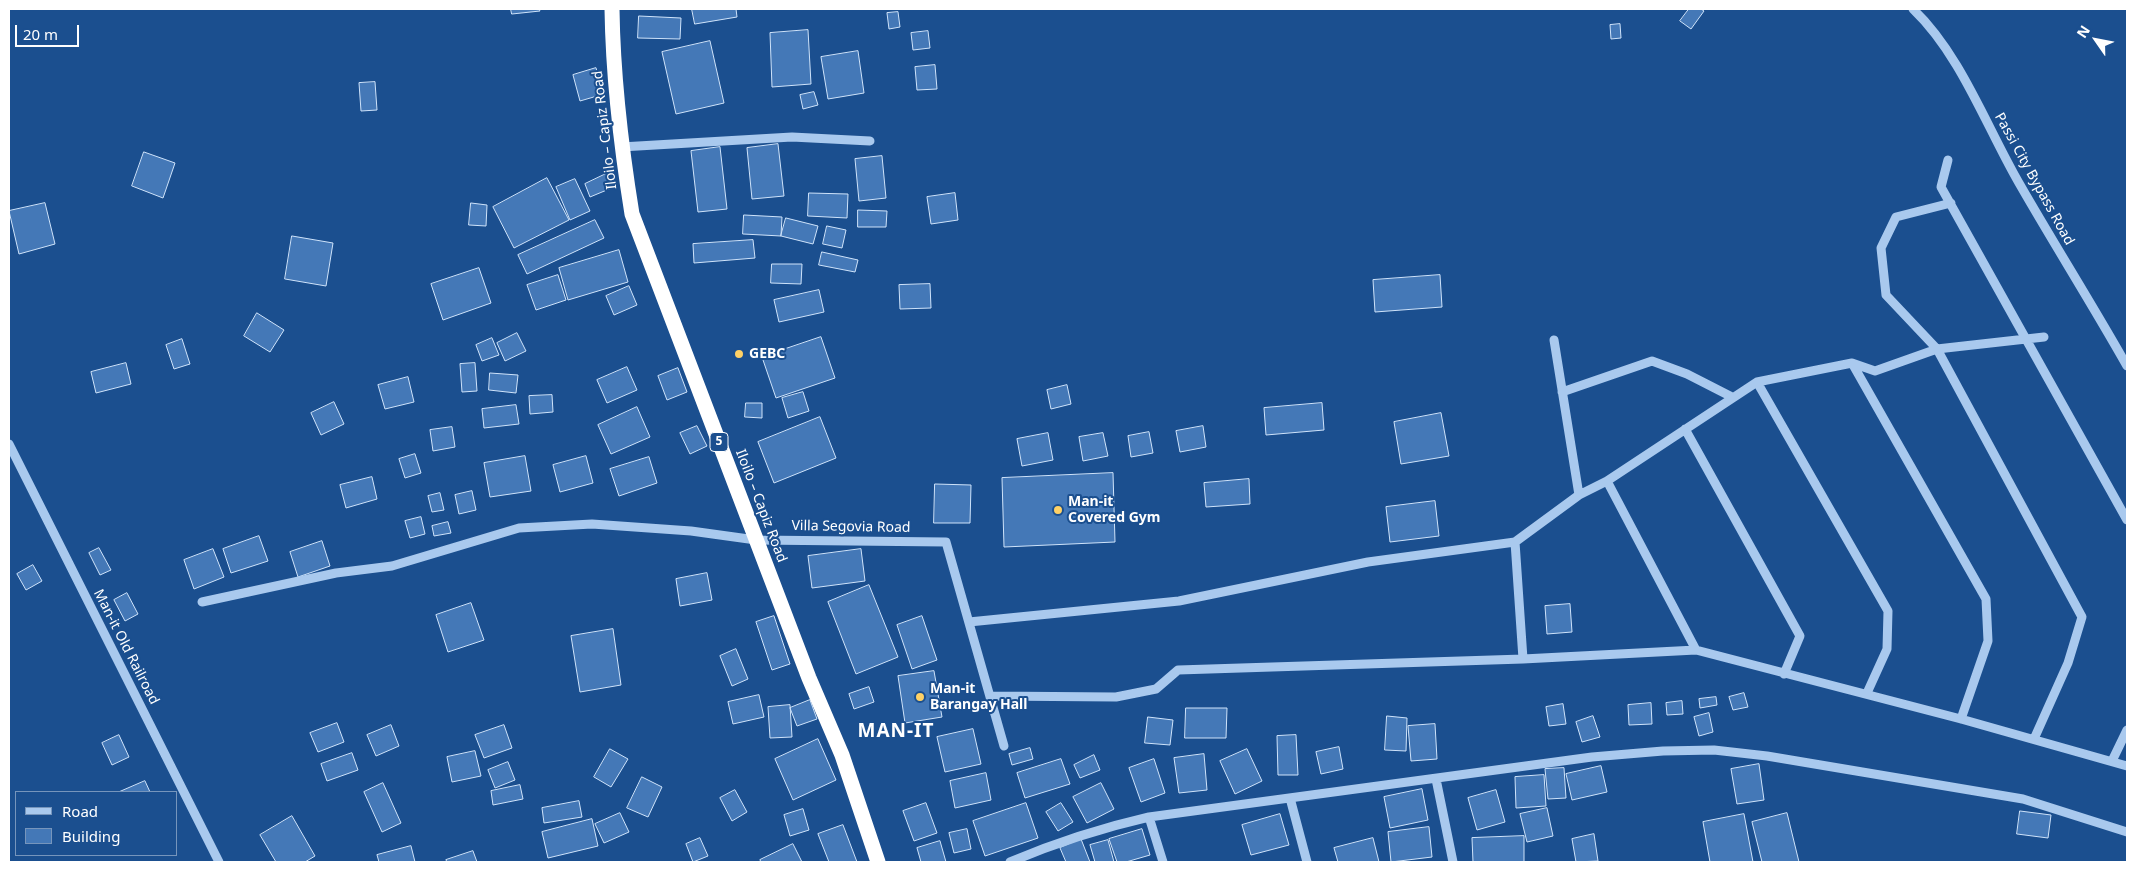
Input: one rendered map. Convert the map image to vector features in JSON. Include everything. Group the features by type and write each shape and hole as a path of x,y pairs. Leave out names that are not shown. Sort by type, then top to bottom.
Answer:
{"highway":[{"name":"Iloilo – Capiz Road","path":"612,9 612,52 622,147 632,214 809,678 842,755 878,862"}],"street":[{"name":"Passi City Bypass Road","path":"1913,9 1929,24 1950,55 2018,182 2127,366"},
{"path":"622,147 792,137 870,141"},
{"path":"1948,160 1941,187 2127,520"},
{"path":"1951,203 1896,216 1881,248 1886,295 1938,349 2082,617 2068,663 2034,739"},
{"path":"1004,746 969,622 1178,601 1368,562 1516,542 1579,495 1607,481 1757,382 1852,363 1874,371 1938,349 2044,337"},
{"path":"1554,340 1579,495"},
{"path":"1562,392 1652,361 1687,374 1732,397"},
{"path":"1852,363 1986,599 1988,641 1961,718"},
{"path":"1757,382 1888,611 1888,649 1867,693"},
{"path":"1685,429 1800,636 1784,674"},
{"name":"Man-it Old Railroad","path":"9,444 219,862"},
{"path":"1607,481 1696,650"},
{"name":"Villa Segovia Road","path":"202,602 336,573 392,566 520,528 592,524 690,530 756,540 946,542 969,622"},
{"path":"1516,542 1523,659"},
{"path":"990,696 1116,697 1156,689 1178,670 1523,659 1696,650 1961,718 2127,766"},
{"path":"2112,761 2127,730"},
{"path":"1010,862 1040,849 1095,830 1149,817 1592,757 1664,751 1714,750 1767,756 2024,799 2127,832"},
{"path":"1436,779 1453,862"},
{"path":"1290,798 1306,862"},
{"path":"1149,817 1163,862"}],"building":[{"path":"511,9 539,9 540,11 512,14"},
{"path":"692,9 736,9 737,17 695,24"},
{"path":"1689,9 1701,9 1704,11 1691,29 1680,21"},
{"path":"898,12 900,27 889,29 887,13"},
{"path":"639,16 681,18 680,39 638,38"},
{"path":"1620,24 1621,38 1611,39 1610,25"},
{"path":"808,30 811,84 772,87 770,33"},
{"path":"928,31 930,48 913,50 911,33"},
{"path":"710,41 724,103 676,114 662,52"},
{"path":"858,51 864,93 828,99 821,57"},
{"path":"935,65 937,89 917,90 915,67"},
{"path":"596,68 604,94 580,101 573,75"},
{"path":"375,82 377,110 361,111 359,83"},
{"path":"814,92 818,105 803,109 800,95"},
{"path":"778,144 784,196 752,199 747,148"},
{"path":"720,147 727,209 698,212 691,151"},
{"path":"144,152 175,163 163,198 132,186"},
{"path":"882,156 886,198 859,201 855,159"},
{"path":"608,173 614,187 590,197 585,184"},
{"path":"547,178 569,220 514,248 493,207"},
{"path":"575,179 590,211 570,220 556,187"},
{"path":"809,193 848,194 847,218 808,216"},
{"path":"955,193 958,220 931,224 927,197"},
{"path":"45,203 55,244 19,254 9,211"},
{"path":"471,203 487,205 486,226 469,225"},
{"path":"858,210 887,211 886,227 858,227"},
{"path":"744,215 782,217 781,236 743,234"},
{"path":"786,218 818,226 813,244 781,236"},
{"path":"595,220 604,238 527,274 518,255"},
{"path":"827,226 846,230 842,248 823,244"},
{"path":"292,236 333,243 326,286 285,279"},
{"path":"753,240 755,258 694,263 693,244"},
{"path":"619,250 628,282 568,300 559,268"},
{"path":"822,252 858,260 855,272 819,265"},
{"path":"772,264 802,264 801,284 771,283"},
{"path":"479,268 491,303 443,320 431,284"},
{"path":"558,275 566,300 536,310 527,285"},
{"path":"1440,275 1442,307 1375,312 1373,280"},
{"path":"930,284 931,308 900,309 899,285"},
{"path":"629,286 637,305 614,315 606,296"},
{"path":"819,290 824,312 779,322 774,300"},
{"path":"257,313 284,330 270,352 244,336"},
{"path":"517,333 526,351 505,361 497,343"},
{"path":"821,337 835,378 776,398 762,357"},
{"path":"492,338 499,355 482,361 476,345"},
{"path":"182,339 190,364 174,369 166,345"},
{"path":"126,363 131,384 96,393 91,372"},
{"path":"475,363 477,391 462,392 460,364"},
{"path":"627,367 637,390 607,403 597,380"},
{"path":"678,368 687,392 667,400 658,376"},
{"path":"490,373 518,375 516,393 489,390"},
{"path":"408,377 414,402 385,409 378,385"},
{"path":"1067,385 1071,404 1051,409 1047,390"},
{"path":"803,392 809,411 788,418 782,398"},
{"path":"552,395 553,412 530,414 529,396"},
{"path":"334,402 344,424 321,435 311,413"},
{"path":"746,403 762,403 762,418 745,417"},
{"path":"1322,403 1324,430 1266,435 1264,408"},
{"path":"516,405 519,424 484,428 482,409"},
{"path":"637,407 650,437 611,454 598,425"},
{"path":"1441,413 1449,456 1401,464 1394,422"},
{"path":"820,417 836,458 774,483 758,442"},
{"path":"697,426 707,446 690,454 680,433"},
{"path":"1203,426 1206,447 1180,452 1176,431"},
{"path":"452,427 455,447 433,451 430,430"},
{"path":"1149,432 1153,453 1131,457 1128,436"},
{"path":"1048,433 1053,460 1022,466 1017,439"},
{"path":"1103,433 1108,456 1083,461 1079,437"},
{"path":"415,454 421,473 405,478 399,459"},
{"path":"525,456 531,491 490,497 484,463"},
{"path":"586,456 593,483 560,492 553,465"},
{"path":"649,457 657,483 619,496 610,469"},
{"name":"Man-it Covered Gym","path":"1113,473 1115,542 1004,547 1002,478"},
{"path":"372,477 377,499 346,508 340,485"},
{"path":"1249,479 1250,504 1206,507 1204,483"},
{"path":"935,484 971,485 970,523 934,523"},
{"path":"472,491 476,510 459,514 455,495"},
{"path":"440,493 444,510 432,512 428,496"},
{"path":"1435,501 1439,536 1390,542 1386,507"},
{"path":"421,517 425,534 410,538 405,521"},
{"path":"448,522 451,533 434,536 432,526"},
{"path":"259,536 268,561 231,573 223,549"},
{"path":"322,541 330,566 298,577 290,552"},
{"path":"99,548 111,570 100,575 89,553"},
{"path":"213,549 224,577 194,589 184,560"},
{"path":"861,549 865,581 812,588 808,556"},
{"path":"33,565 42,581 26,590 17,574"},
{"path":"707,573 712,600 680,606 676,579"},
{"path":"869,585 898,657 856,674 828,602"},
{"path":"127,593 138,614 125,621 114,600"},
{"path":"471,603 484,640 448,652 436,615"},
{"path":"1570,604 1572,632 1547,634 1545,606"},
{"path":"774,616 790,664 772,670 756,622"},
{"path":"922,616 937,660 912,669 897,625"},
{"path":"613,629 621,685 580,692 571,636"},
{"path":"736,649 748,679 732,686 720,656"},
{"name":"Man-it Barangay Hall","path":"934,671 942,717 905,723 898,676"},
{"path":"869,687 874,702 854,709 849,694"},
{"path":"1744,693 1748,707 1733,710 1729,697"},
{"path":"759,695 764,717 733,724 728,702"},
{"path":"1716,697 1717,705 1700,708 1699,699"},
{"path":"810,700 817,719 797,726 790,708"},
{"path":"1682,701 1683,714 1667,715 1666,703"},
{"path":"1651,703 1652,724 1629,725 1628,705"},
{"path":"1563,704 1566,724 1549,726 1546,707"},
{"path":"790,705 792,737 770,738 768,707"},
{"path":"1186,708 1227,708 1226,738 1185,738"},
{"path":"1709,713 1713,732 1699,736 1694,717"},
{"path":"1387,716 1407,718 1406,751 1385,750"},
{"path":"1593,716 1600,737 1582,742 1576,722"},
{"path":"1148,717 1173,720 1170,745 1145,743"},
{"path":"337,723 344,742 318,752 310,733"},
{"path":"1435,724 1437,759 1411,761 1408,726"},
{"path":"391,725 399,746 376,756 367,735"},
{"path":"504,725 512,748 484,758 475,735"},
{"path":"973,729 981,764 945,772 937,737"},
{"path":"119,735 129,757 112,765 102,743"},
{"path":"1296,735 1298,775 1278,775 1277,736"},
{"path":"818,739 836,780 793,800 775,759"},
{"path":"1339,747 1343,769 1321,774 1316,752"},
{"path":"1030,748 1033,759 1012,765 1009,754"},
{"path":"610,749 628,759 611,787 594,777"},
{"path":"1247,749 1262,781 1235,794 1220,761"},
{"path":"475,751 481,776 452,782 447,757"},
{"path":"352,753 358,770 327,781 321,764"},
{"path":"1204,754 1207,790 1179,793 1174,758"},
{"path":"1094,755 1100,770 1080,778 1074,765"},
{"path":"1061,759 1070,784 1025,798 1017,773"},
{"path":"1154,759 1165,793 1141,802 1129,768"},
{"path":"508,762 515,780 495,788 488,770"},
{"path":"1759,764 1764,800 1737,804 1731,769"},
{"path":"1601,766 1607,792 1572,800 1566,774"},
{"path":"1564,768 1566,798 1548,799 1545,769"},
{"path":"986,773 991,800 955,808 950,781"},
{"path":"1544,775 1546,806 1516,808 1515,777"},
{"path":"642,777 662,787 648,817 627,808"},
{"path":"145,781 150,791 121,791"},
{"path":"383,783 401,823 382,832 364,792"},
{"path":"1101,783 1114,809 1087,823 1073,797"},
{"path":"520,785 523,799 493,805 491,791"},
{"path":"1422,789 1428,820 1390,828 1384,797"},
{"path":"735,790 747,812 732,821 720,798"},
{"path":"1496,790 1505,822 1477,830 1468,798"},
{"path":"579,801 582,817 544,823 542,808"},
{"path":"926,803 937,833 914,841 903,811"},
{"path":"1026,803 1038,838 985,856 973,821"},
{"path":"1061,803 1073,822 1058,831 1046,812"},
{"path":"1547,808 1553,836 1527,842 1520,814"},
{"path":"803,809 809,830 790,836 784,815"},
{"path":"2020,811 2051,815 2048,838 2017,834"},
{"path":"620,813 629,832 604,843 595,824"},
{"path":"1787,813 1799,862 1762,862 1752,822"},
{"path":"1280,814 1289,845 1251,855 1242,825"},
{"path":"1744,814 1753,862 1710,862 1703,822"},
{"path":"292,816 315,856 305,862 276,862 260,835"},
{"path":"592,819 598,846 548,858 542,832"},
{"path":"843,825 857,862 829,862 818,834"},
{"path":"1429,827 1432,857 1391,862 1388,832"},
{"path":"967,829 971,849 954,853 949,833"},
{"path":"1142,829 1150,855 1126,862 1117,862 1109,839"},
{"path":"1594,834 1598,861 1576,862 1572,839"},
{"path":"1524,836 1524,862 1473,862 1472,838"},
{"path":"700,838 708,856 693,862 686,844"},
{"path":"1373,838 1379,862 1338,862 1334,848"},
{"path":"1081,839 1090,862 1066,862 1060,848"},
{"path":"1108,840 1114,862 1095,862 1090,845"},
{"path":"940,841 946,862 921,862 917,848"},
{"path":"793,844 802,862 761,862 760,860"},
{"path":"411,846 415,862 379,862 377,855"},
{"path":"473,851 477,862 447,862 446,860"}],"place":[{"name":"GEBC","path":"739,354"},
{"name":"Man-it Covered Gym","path":"1058,510"},
{"name":"Man-it Barangay Hall","path":"920,697"}],"district":[{"name":"MAN-IT","path":"896,732"}]}
